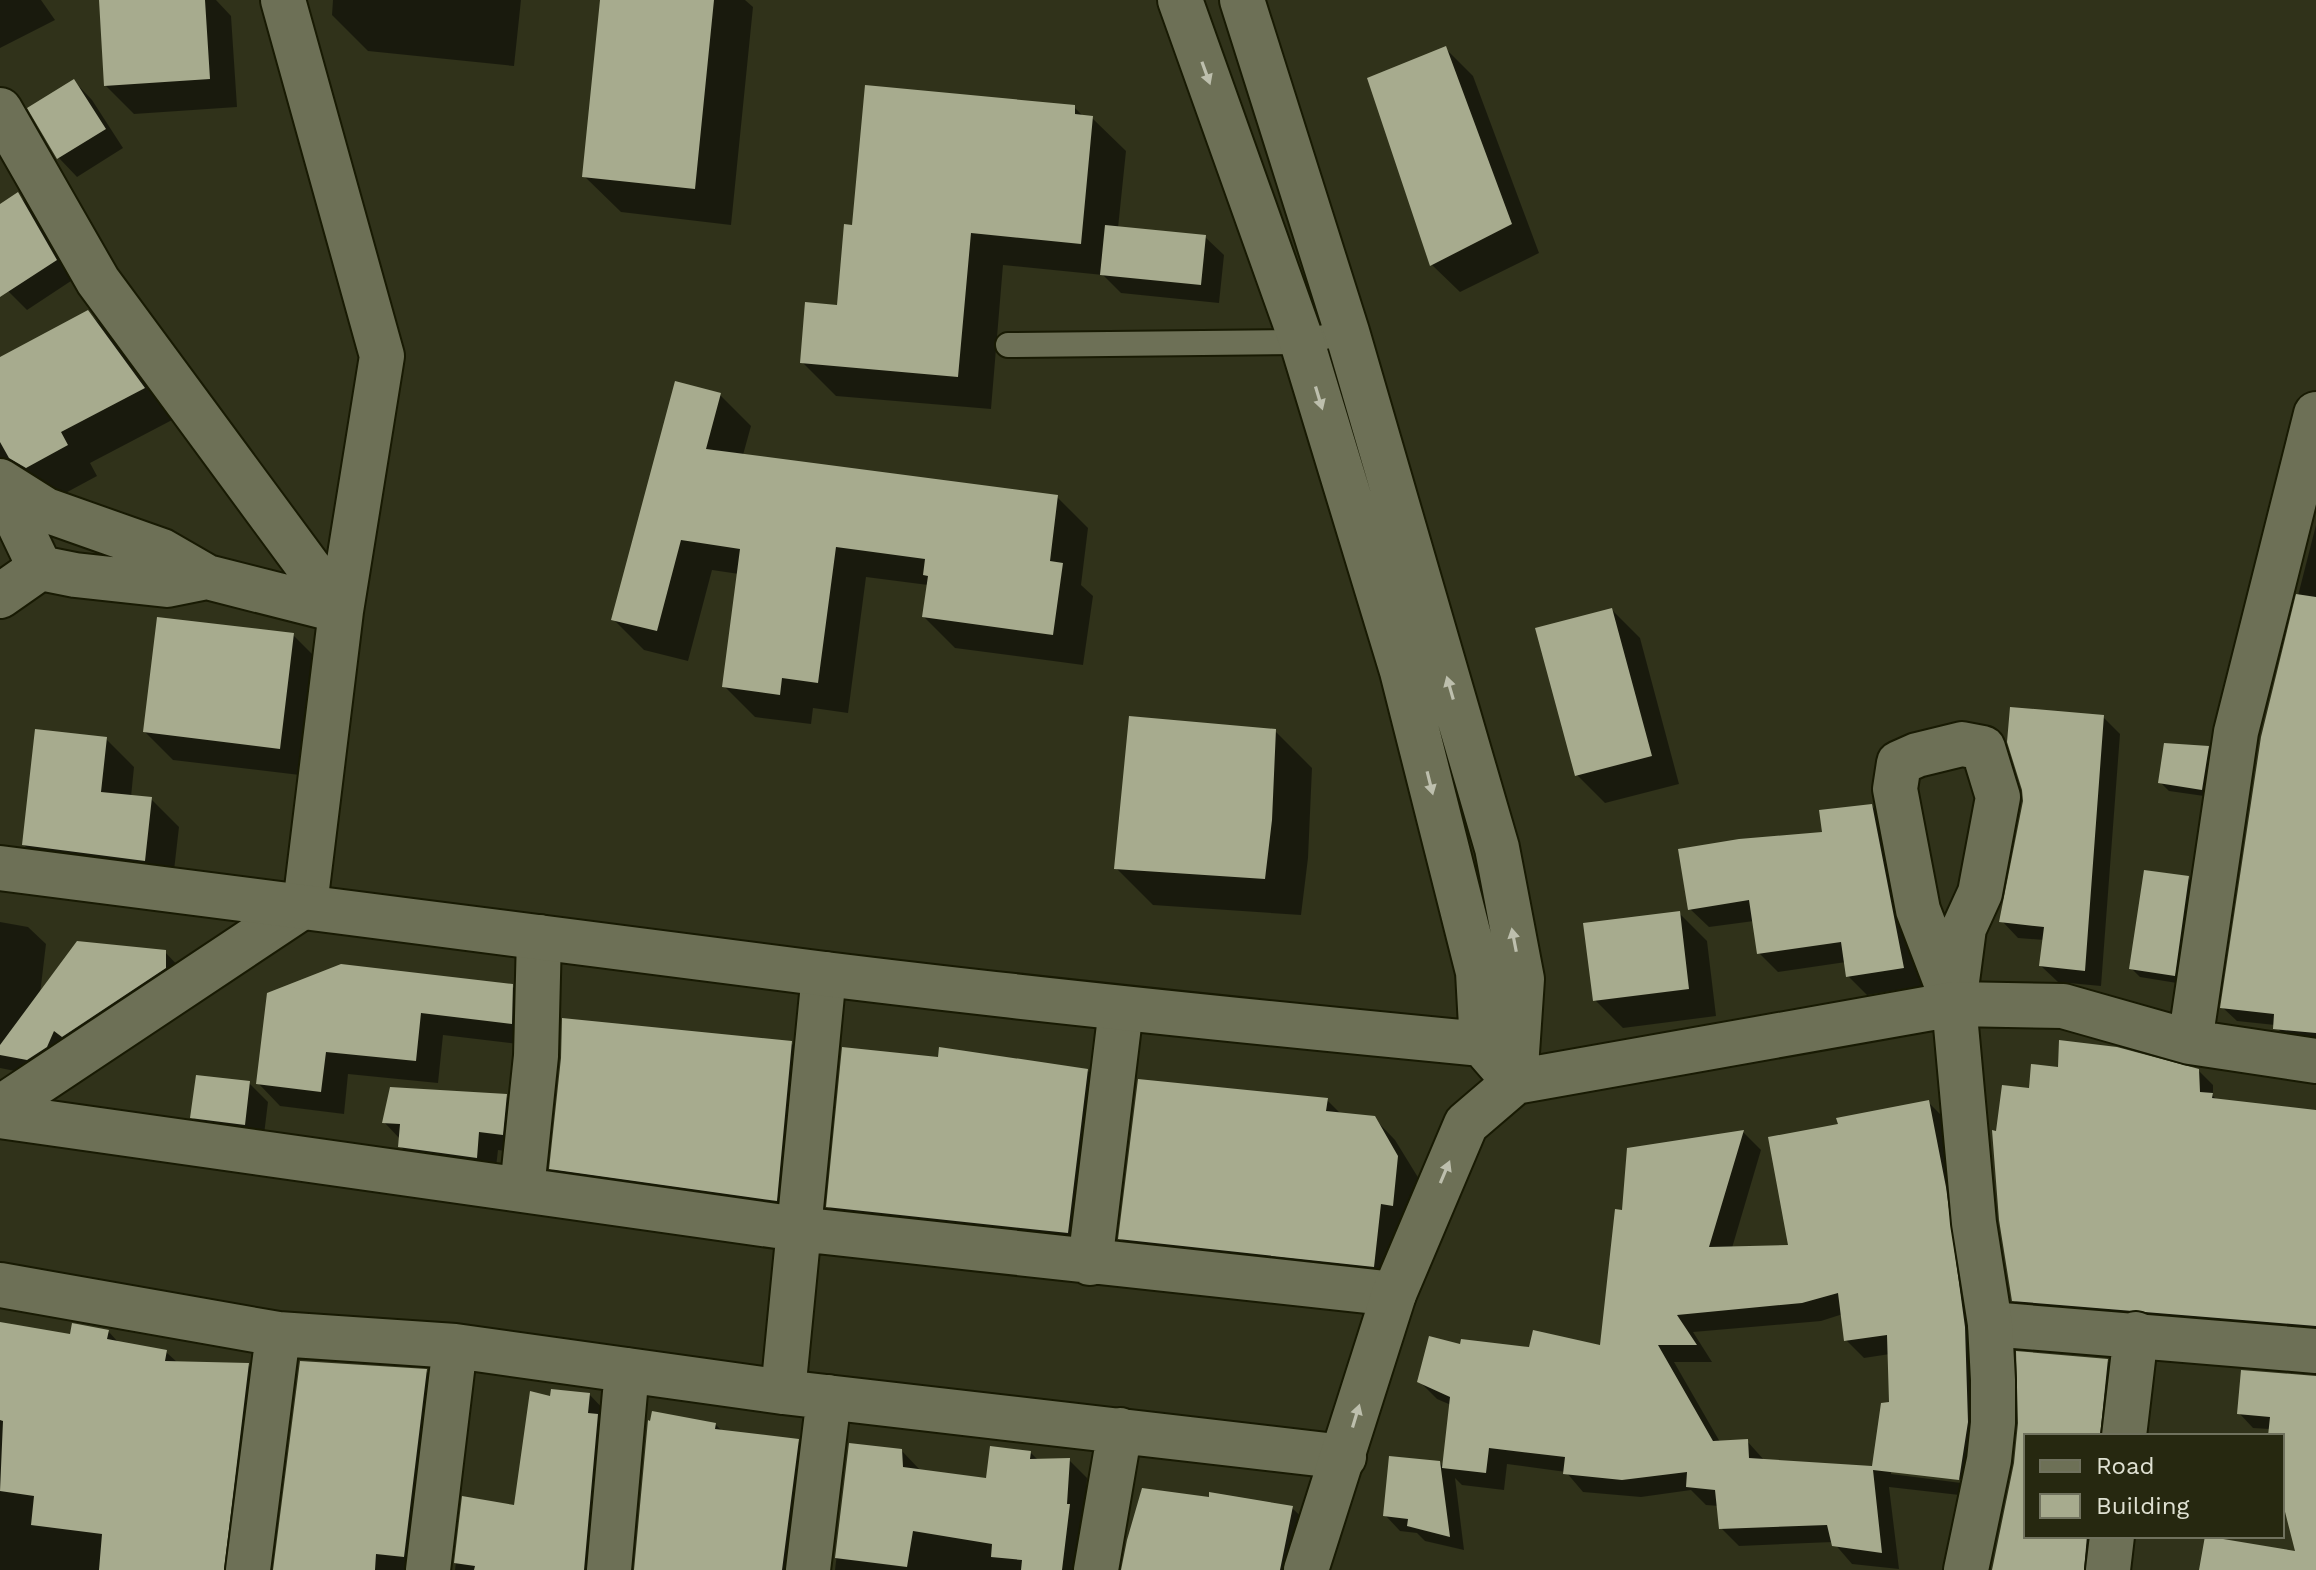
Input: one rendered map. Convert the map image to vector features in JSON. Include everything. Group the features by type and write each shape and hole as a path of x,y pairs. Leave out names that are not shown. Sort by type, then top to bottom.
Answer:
{"street":[{"path":"0,1108 305,905 341,611 382,356 283,0"},
{"path":"1180,0 1302,342 1402,671 1478,972 1482,1044 1515,1082"},
{"path":"1242,0 1347,332 1497,848 1522,979 1515,1082"},
{"path":"2,117 98,281 341,611"},
{"path":"2190,1042 2236,732 2316,414"},
{"path":"0,482 46,510 162,551 207,577 341,611"},
{"path":"0,482 40,568"},
{"path":"0,596 40,568 167,585 207,577"},
{"path":"1954,1004 1918,910 1895,789 1899,763 1917,755 1962,744 1983,748 1998,797 1980,893 1964,928 1954,1004 1974,1223 1990,1324 1993,1423 1989,1460 1966,1570"},
{"path":"0,868 824,974 1121,1009 1482,1044"},
{"path":"522,1189 536,1056 539,937"},
{"path":"783,1392 824,974"},
{"path":"1306,1570 1394,1294 1466,1124 1515,1082 1954,1004 2063,1006 2190,1042 2316,1061"},
{"path":"1090,1263 1121,1009"},
{"path":"0,1116 798,1229 1394,1294"},
{"path":"0,1285 278,1334 455,1346 783,1392 1344,1457"},
{"path":"1990,1324 2316,1351"},
{"path":"248,1570 278,1334"},
{"path":"2124,1434 2136,1334"},
{"path":"428,1570 455,1346"},
{"path":"609,1570 627,1370"},
{"path":"808,1570 829,1397"},
{"path":"1096,1570 1120,1430"},
{"path":"2108,1570 2112,1538"}],"lane":[{"path":"1008,345 1302,342 1347,332"}],"building":[{"path":"99,0 205,0 210,79 104,86"},
{"path":"600,0 714,0 695,189 582,177"},
{"path":"1446,46 1512,224 1430,266 1367,78"},
{"path":"74,79 106,129 57,159 27,108"},
{"path":"865,85 1075,105 1075,114 1093,116 1081,244 971,233 958,377 800,363 805,302 837,305 844,224 852,225"},
{"path":"18,192 57,260 0,297 0,204"},
{"path":"1105,225 1206,235 1201,285 1100,275"},
{"path":"88,310 145,388 61,432 68,445 26,468 9,458 0,442 0,357"},
{"path":"675,381 721,393 706,449 1058,495 1050,561 1063,563 1053,635 922,617 928,576 923,575 925,559 836,547 818,683 782,678 780,695 722,687 740,549 681,540 657,631 611,620"},
{"path":"2296,594 2316,597 2316,1033 2273,1029 2274,1014 2220,1008 2261,737"},
{"path":"1612,608 1652,756 1575,776 1535,628"},
{"path":"157,617 294,633 280,749 143,732"},
{"path":"2010,707 2104,715 2085,971 2039,966 2044,927 1999,922 2023,801 2007,742"},
{"path":"1129,716 1276,729 1272,820 1265,879 1114,869"},
{"path":"35,729 107,737 101,792 152,797 145,861 22,845"},
{"path":"2164,743 2209,746 2202,790 2158,783"},
{"path":"1872,804 1904,968 1846,977 1841,942 1757,954 1749,900 1688,910 1678,849 1739,839 1822,832 1819,810"},
{"path":"2144,870 2189,876 2175,976 2129,969"},
{"path":"1680,911 1689,989 1593,1001 1583,923"},
{"path":"77,941 166,950 166,968 62,1037 54,1031 47,1047 27,1060 0,1055 0,1045"},
{"path":"341,964 513,984 512,1024 421,1013 416,1061 326,1052 321,1092 256,1084 267,993"},
{"path":"562,1018 792,1041 777,1201 549,1169 561,1058"},
{"path":"2059,1040 2117,1047 2199,1069 2200,1092 2213,1093 2212,1098 2316,1110 2316,1326 2012,1301 1999,1220 1992,1130 1996,1131 2002,1085 2029,1088 2031,1064 2058,1067"},
{"path":"842,1047 938,1057 939,1047 1088,1069 1068,1233 826,1207"},
{"path":"196,1075 250,1081 245,1125 190,1118"},
{"path":"1138,1079 1328,1098 1326,1111 1375,1116 1398,1156 1393,1206 1381,1204 1374,1267 1118,1239"},
{"path":"390,1087 507,1094 503,1135 479,1132 477,1158 398,1147 400,1124 382,1123"},
{"path":"1929,1100 1946,1187 1965,1327 1968,1422 1959,1480 1873,1470 1882,1553 1832,1546 1827,1525 1719,1529 1715,1490 1686,1487 1687,1472 1622,1480 1563,1474 1565,1457 1489,1448 1486,1473 1442,1468 1450,1397 1417,1382 1429,1336 1460,1344 1461,1339 1529,1347 1533,1330 1600,1345 1615,1209 1622,1210 1627,1148 1744,1130 1709,1247 1788,1245 1768,1137 1838,1124 1836,1118","holes":["1838,1293 1844,1341 1887,1335 1889,1402 1881,1403 1872,1466 1749,1458 1748,1439 1713,1441 1658,1345 1697,1345 1677,1315 1802,1303"]},
{"path":"0,1322 70,1334 72,1323 109,1330 107,1339 167,1350 165,1361 249,1363 224,1570 99,1570 102,1534 31,1525 34,1496 0,1491 3,1421 0,1420"},
{"path":"2016,1351 2108,1359 2100,1434 2024,1434 2024,1538 2087,1538 2084,1570 1992,1570 2014,1463 2018,1423"},
{"path":"300,1361 427,1369 404,1557 376,1554 375,1570 273,1570"},
{"path":"2241,1370 2316,1376 2316,1570 2199,1570 2205,1538 2295,1551 2284,1508 2284,1434 2268,1434 2270,1417 2237,1414"},
{"path":"551,1389 590,1393 588,1413 598,1414 584,1570 474,1570 475,1566 454,1563 462,1496 514,1505 530,1391 550,1396"},
{"path":"652,1411 716,1423 715,1429 799,1439 782,1570 634,1570 648,1420"},
{"path":"849,1443 902,1449 903,1467 986,1478 990,1446 1031,1451 1030,1459 1070,1458 1067,1504 1070,1504 1062,1570 1021,1570 1022,1560 991,1557 992,1544 913,1531 907,1567 835,1558"},
{"path":"1389,1456 1440,1461 1450,1537 1407,1526 1408,1519 1383,1516"},
{"path":"1142,1488 1209,1497 1209,1492 1293,1506 1280,1570 1121,1570"}]}
